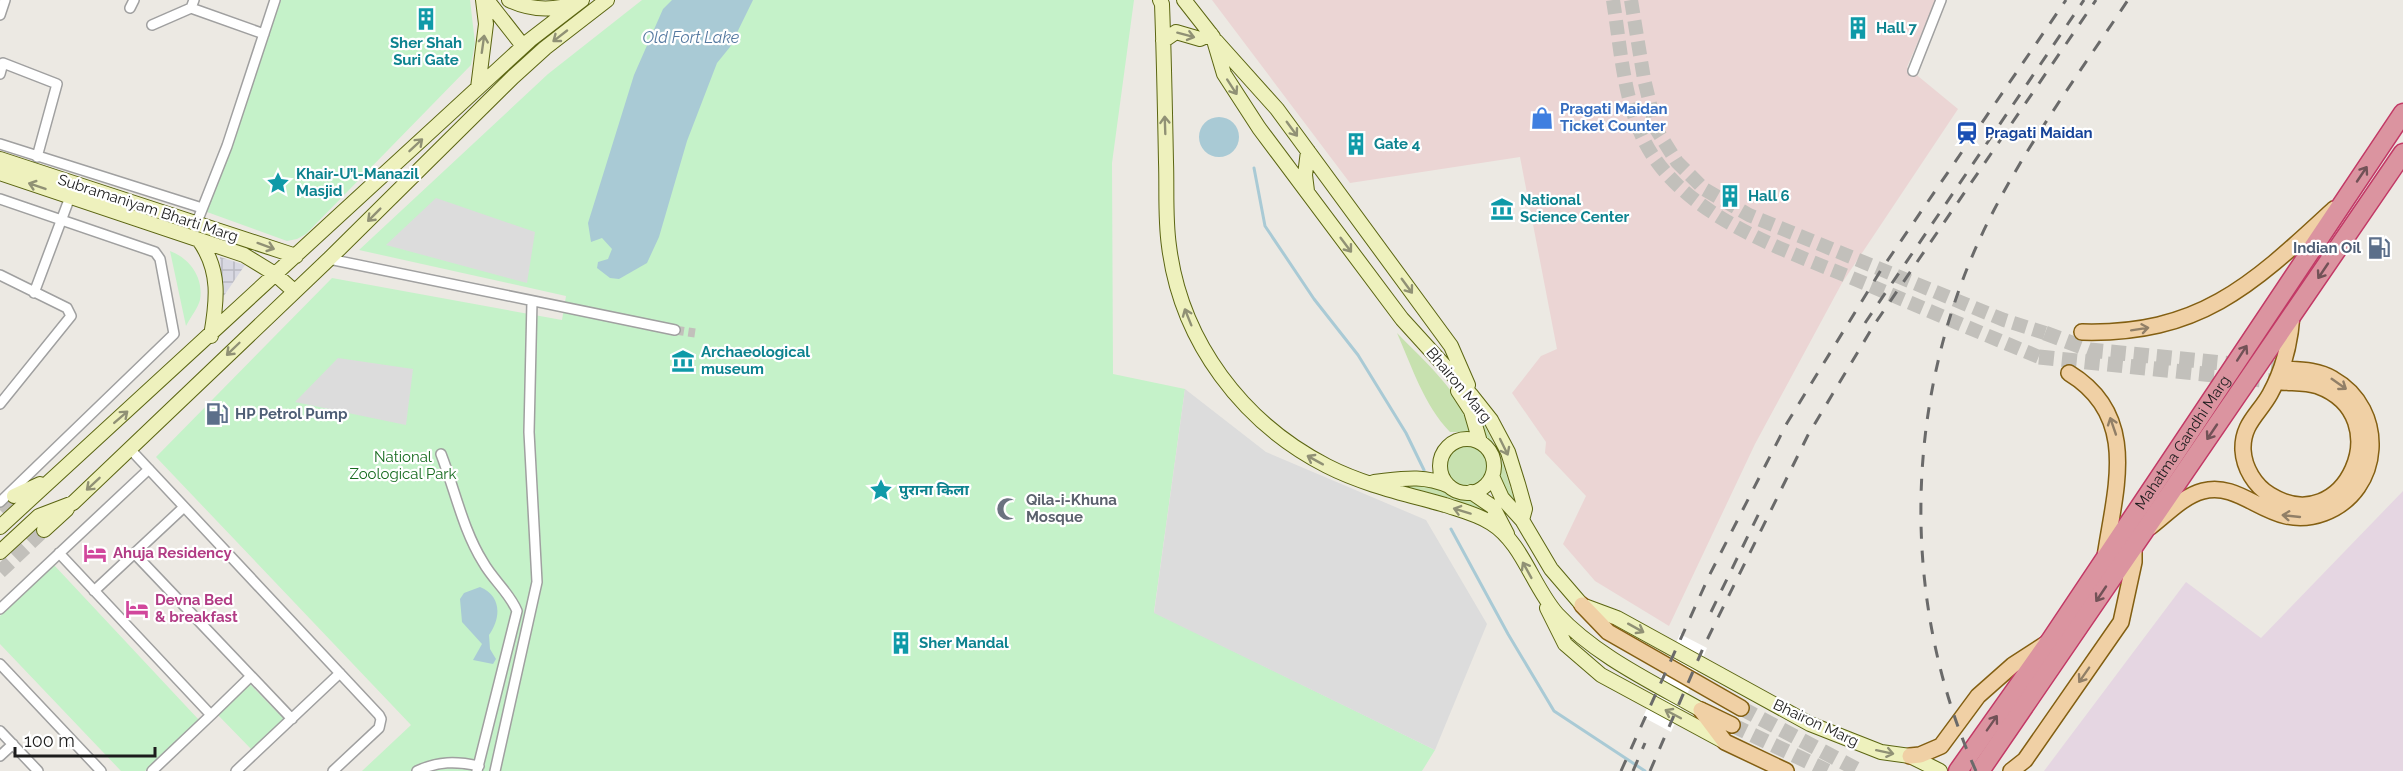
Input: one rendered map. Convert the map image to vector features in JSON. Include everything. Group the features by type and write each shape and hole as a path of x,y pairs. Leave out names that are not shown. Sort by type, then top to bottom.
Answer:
{"highway":[{"name":"Mahatma Gandhi Marg","path":"1958,771 2050,641 2403,113"},
{"name":"Mahatma Gandhi Marg","path":"1980,771 2403,153"}],"main road":[{"path":"478,88 486,24 483,0"},
{"path":"487,0 527,43"},
{"path":"498,0 515,29"},
{"path":"509,0 536,9 551,9 582,0"},
{"path":"0,527 211,336 275,274 527,43 582,0"},
{"path":"44,530 329,259 513,77 545,48 607,0"},
{"path":"1161,2 1171,8 1177,0"},
{"name":"Bhairon Marg","path":"1184,0 1212,36 1224,74 1307,192 1402,319 1491,420 1508,452 1525,509 1525,525 1551,568 1582,605 1617,618 1810,724 1881,752 1910,756 1940,771"},
{"path":"1161,2 1167,227 1172,268 1192,327 1224,381 1265,425 1314,459 1369,483 1477,516 1492,523 1510,541"},
{"path":"1163,42 1176,32 1200,39 1212,36 1260,88 1451,346 1472,396"},
{"path":"1307,192 1305,175 1308,151"},
{"name":"Subramaniyam Bharti Marg","path":"0,159 195,234 254,260 294,291"},
{"name":"Subramaniyam Bharti Marg","path":"0,173 70,197 195,234 296,256"},
{"path":"2082,332 2140,329 2179,320 2213,306 2242,289 2270,268 2346,198"},
{"path":"195,234 208,254 217,285 218,300 211,336"},
{"path":"296,256 312,274"},
{"path":"2011,771 2025,760 2121,622 2139,539 2188,497 2202,491 2230,492 2273,513 2303,518 2332,509 2355,491 2369,465 2372,446 2369,425 2361,406 2349,391 2325,375 2307,370 2283,376 2325,389 2346,406 2355,422 2359,440 2355,467 2340,489 2319,502 2295,504 2271,496 2253,478 2244,455 2244,438 2248,422 2270,395 2289,346 2292,315"},
{"path":"1369,483 1413,477 1432,479 1460,492 1472,492 1482,488 1492,476 1494,465 1491,454 1480,442 1472,411 1438,358"},
{"path":"2069,373 2087,385 2102,402 2112,421 2117,441 2116,484 2104,559"},
{"path":"1450,486 1440,471 1440,460 1445,450 1458,440 1470,439 1480,442"},
{"path":"1492,476 1502,498 1525,525 1510,541"},
{"path":"15,496 53,478"},
{"path":"1472,492 1493,507 1544,599 1554,627 1565,644 1601,675 1725,742 1786,771"},
{"path":"0,552 39,516 73,503"},
{"path":"1544,599 1568,625 1608,656 1701,710 1732,725"},
{"path":"1582,605 1608,632 1741,708"},
{"path":"1910,756 1920,755 1941,746 1978,696 2013,665 2050,641"},
{"path":"1701,710 1725,742"}],"street":[{"path":"0,15 5,0"},
{"path":"195,234 202,208 227,146 275,0"},
{"path":"1913,71 1941,0"},
{"path":"152,26 193,4 264,34"},
{"path":"0,74 2,60 57,84 37,157"},
{"path":"0,144 202,208"},
{"path":"34,293 70,197"},
{"path":"0,199 155,252 160,259 174,337 0,502"},
{"path":"329,259 675,330"},
{"path":"0,275 67,308 71,316 0,404"},
{"path":"495,771 537,582 529,432 532,301"},
{"path":"130,449 381,719 379,728 333,771"},
{"path":"417,771 433,764 457,761 478,768 517,611 510,596 484,564 469,535 441,454"},
{"path":"0,609 149,469"},
{"path":"94,591 184,507"},
{"path":"59,553 211,715"},
{"path":"134,553 292,719"},
{"path":"0,664 101,771"},
{"path":"0,680 8,672"},
{"path":"236,771 340,673"},
{"path":"152,771 250,677"},
{"path":"0,730 38,771"},
{"path":"0,756 13,744"}],"shaded area":[{"name":"Pragati Maidan","path":"1212,0 1936,0 1907,67 1958,109 1842,283 1755,444 1669,626 1595,581 1563,544 1586,496 1545,453 1546,442 1512,393 1541,356 1557,349 1520,157 1350,183"},
{"path":"436,198 535,232 527,283 386,245"},
{"path":"220,257 245,265 221,300"},
{"path":"338,358 413,369 406,425 295,402"},
{"path":"1185,389 1266,452 1426,520 1487,624 1435,750 1154,613"},
{"path":"2403,491 2403,771 2044,771 2186,582 2261,638"}],"green space":[{"path":"281,0 470,0 475,43 471,65 306,234 287,241 207,212"},
{"name":"National Zoological Park","path":"642,0 1134,0 1112,163 1113,374 1185,389 1154,612 1435,750 1422,771 362,771 411,725 156,457 332,278 562,320 566,296 359,250 548,74"},
{"path":"170,251 189,264 200,284 200,300 186,326"},
{"path":"1397,333 1451,391 1467,417 1472,432 1450,432 1441,421 1419,385"},
{"path":"1480,416 1501,458 1515,502 1502,487 1498,453 1482,431"},
{"path":"1467,446 1475,447 1481,452 1486,458 1486,474 1481,480 1475,485 1467,486 1459,485 1453,480 1448,474 1447,466 1448,458 1453,452 1459,447"},
{"path":"1413,483 1442,489 1455,497 1468,498 1486,508 1494,519 1453,499 1399,486"},
{"path":"54,565 199,720 145,771 121,771 0,644 0,616"},
{"path":"249,683 284,719 252,750 217,714"}],"water":[{"name":"Old Fort Lake","path":"672,0 753,0 730,47 717,63 687,141 659,237 647,263 619,279 610,278 597,268 598,262 608,259 612,249 602,238 591,242 588,223 634,75 663,9"},
{"path":"1219,117 1227,118 1233,123 1238,129 1238,145 1233,151 1227,156 1219,157 1211,156 1205,151 1200,145 1199,137 1200,129 1205,123 1211,118"},
{"path":"480,587 487,591 496,602 496,622 489,635 490,649 496,659 493,664 473,660 482,644 462,622 460,599 464,593"}],"pier":[{"path":"1680,634 1707,648 1671,732 1643,717"}],"waterway":[{"path":"1254,168 1265,226 1314,299 1358,355 1406,433 1424,470"},
{"path":"1451,529 1508,634 1554,711 1645,771"}],"tunnel":[{"path":"1613,0 1623,68 1635,118 1658,164 1682,189 1709,210 1774,245 2039,357"},
{"path":"1631,0 1644,79 1656,129 1677,162 1704,189 1749,215 2004,320 2045,333"},
{"path":"675,330 695,333"},
{"path":"2045,333 2090,350 2284,369"},
{"path":"2039,357 2282,382"},
{"path":"0,510 14,496"},
{"path":"0,572 44,530"},
{"path":"1741,708 1860,771"},
{"path":"1732,725 1827,771"}],"railway":[{"path":"1621,771 1709,576 1787,423 1881,270 2066,0"},
{"path":"1865,323 2084,0"},
{"path":"1650,771 1704,646 1808,435 1874,325 2096,0"},
{"path":"1976,771 1950,703 1932,633 1923,561 1921,489 1928,416 1942,345 1964,276 1994,210 2041,130 2128,0"},
{"path":"1711,612 1761,509"},
{"path":"1633,771 1645,743"}],"place":[{"name":"Sher Shah Suri Gate","path":"426,19"},
{"name":"Hall 7","path":"1858,28"},
{"name":"Pragati Maidan Ticket Counter","path":"1542,118"},
{"name":"Pragati Maidan","path":"1967,133"},
{"name":"Gate 4","path":"1356,144"},
{"name":"Khair-U’l-Manazil Masjid","path":"278,183"},
{"name":"Hall 6","path":"1730,196"},
{"name":"National Science Center","path":"1502,209"},
{"name":"Indian Oil","path":"2379,248"},
{"name":"Archaeological museum","path":"683,361"},
{"name":"HP Petrol Pump","path":"217,414"},
{"name":"पुराना किला","path":"881,490"},
{"name":"Qila-i-Khuna Mosque","path":"1008,509"},
{"name":"Ahuja Residency","path":"95,553"},
{"name":"Devna Bed & breakfast","path":"137,609"},
{"name":"Sher Mandal","path":"901,643"}]}
